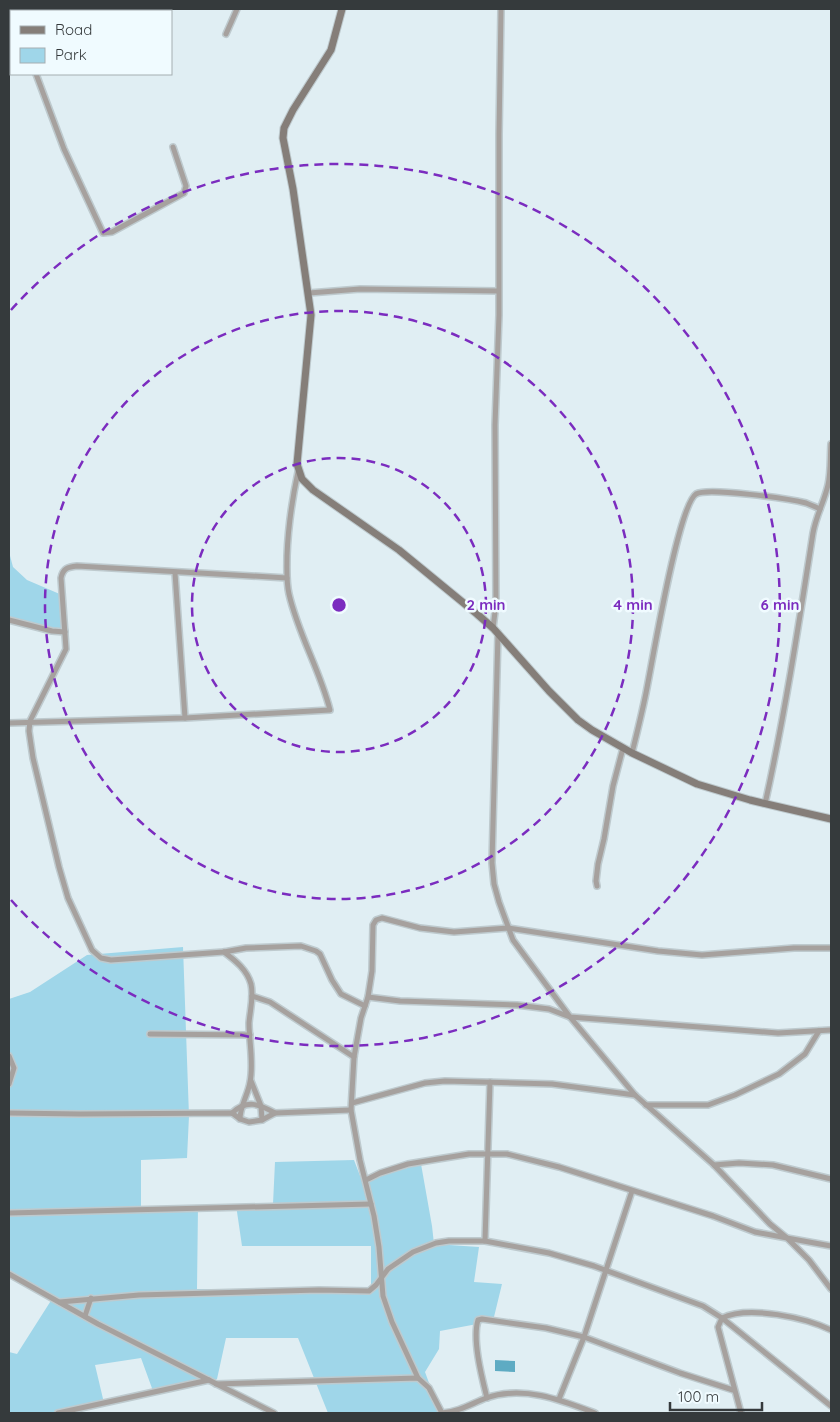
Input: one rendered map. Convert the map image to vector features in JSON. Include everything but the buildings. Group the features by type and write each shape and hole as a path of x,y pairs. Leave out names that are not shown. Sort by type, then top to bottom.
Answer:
{"street":[{"path":"226,34 237,9"},
{"path":"9,723 185,718 330,710 314,661 289,596 287,578 291,501 298,472 311,315 283,138 284,128 293,110 331,50 342,9"},
{"path":"501,9 495,425 496,604 492,863 494,884 513,940 570,1017 635,1095 714,1164 770,1224 809,1260 831,1289"},
{"path":"36,75 64,149 103,233 112,232 184,193 186,186 173,147"},
{"path":"309,293 360,289 498,291"},
{"path":"765,804 781,732 814,532 828,483 831,444"},
{"path":"298,472 304,483 399,550 495,631 578,720 592,730 632,753 697,784 765,804 831,819"},
{"path":"632,753 642,714 672,559 682,522 694,497 703,492 728,493 806,503 820,509"},
{"path":"287,578 78,566 65,569 62,572 61,578 66,650 30,721 29,731 33,758 68,898 92,950 100,958 111,960 224,952 258,947 286,946 312,948 320,954 332,980 342,994 365,1006"},
{"path":"175,573 185,718"},
{"path":"9,620 52,631 65,632"},
{"path":"597,886 598,864 613,786 624,748"},
{"path":"595,1413 559,1399 519,1394 487,1398 452,1412 442,1413 429,1388 418,1378 389,1313 383,1296 379,1247 351,1110 354,1057 368,998 372,971 372,930 376,920 382,918 420,928 454,932 508,928 658,951 702,955 794,948 831,948"},
{"path":"224,952 241,965 251,984 251,1081 240,1113 240,1119"},
{"path":"252,996 270,1002 354,1057"},
{"path":"368,998 517,1006 549,1009 570,1017 778,1032 831,1030"},
{"path":"645,1105 708,1106 779,1074 805,1054 819,1031"},
{"path":"150,1034 250,1034"},
{"path":"9,1056 14,1068 9,1084"},
{"path":"352,1103 425,1083 445,1080 552,1084 635,1095"},
{"path":"251,1081 261,1106 262,1120"},
{"path":"484,1241 490,1082"},
{"path":"9,1113 232,1113 244,1104 261,1106 276,1113"},
{"path":"232,1113 240,1119 249,1122 262,1120 276,1113 351,1110"},
{"path":"366,1180 380,1173 408,1164 469,1154 507,1154 559,1167 713,1216 756,1232 831,1246"},
{"path":"714,1164 773,1165 831,1179"},
{"path":"559,1399 584,1338 632,1191"},
{"path":"9,1213 371,1204"},
{"path":"60,1302 139,1295 319,1290 369,1291 376,1285 388,1268 413,1252 436,1243 484,1241 548,1253 606,1271 702,1306 722,1318 831,1406"},
{"path":"9,1274 85,1316 274,1413"},
{"path":"85,1316 91,1298"},
{"path":"741,1413 733,1390 718,1327 722,1318 738,1313 786,1316 804,1319 831,1330"},
{"path":"487,1398 480,1372 478,1320 503,1321 546,1328 584,1338 733,1390"},
{"path":"216,1384 418,1378"},
{"path":"58,1413 210,1380"}],"green space":[{"path":"9,552 13,567 27,580 62,595 69,633 9,623"},
{"path":"183,947 189,1116 187,1158 141,1160 141,1208 198,1206 197,1289 371,1293 371,1246 242,1246 236,1205 273,1204 275,1162 354,1160 362,1181 421,1164 434,1244 479,1247 474,1282 502,1284 493,1321 440,1331 439,1349 425,1372 440,1413 328,1413 298,1338 226,1338 217,1379 153,1391 141,1358 95,1365 104,1403 51,1413 9,1413 9,1352 17,1354 52,1299 9,1270 9,999 30,992 87,955"}],"shaded area":[{"path":"495,1360 515,1361 515,1372 495,1371"}]}
